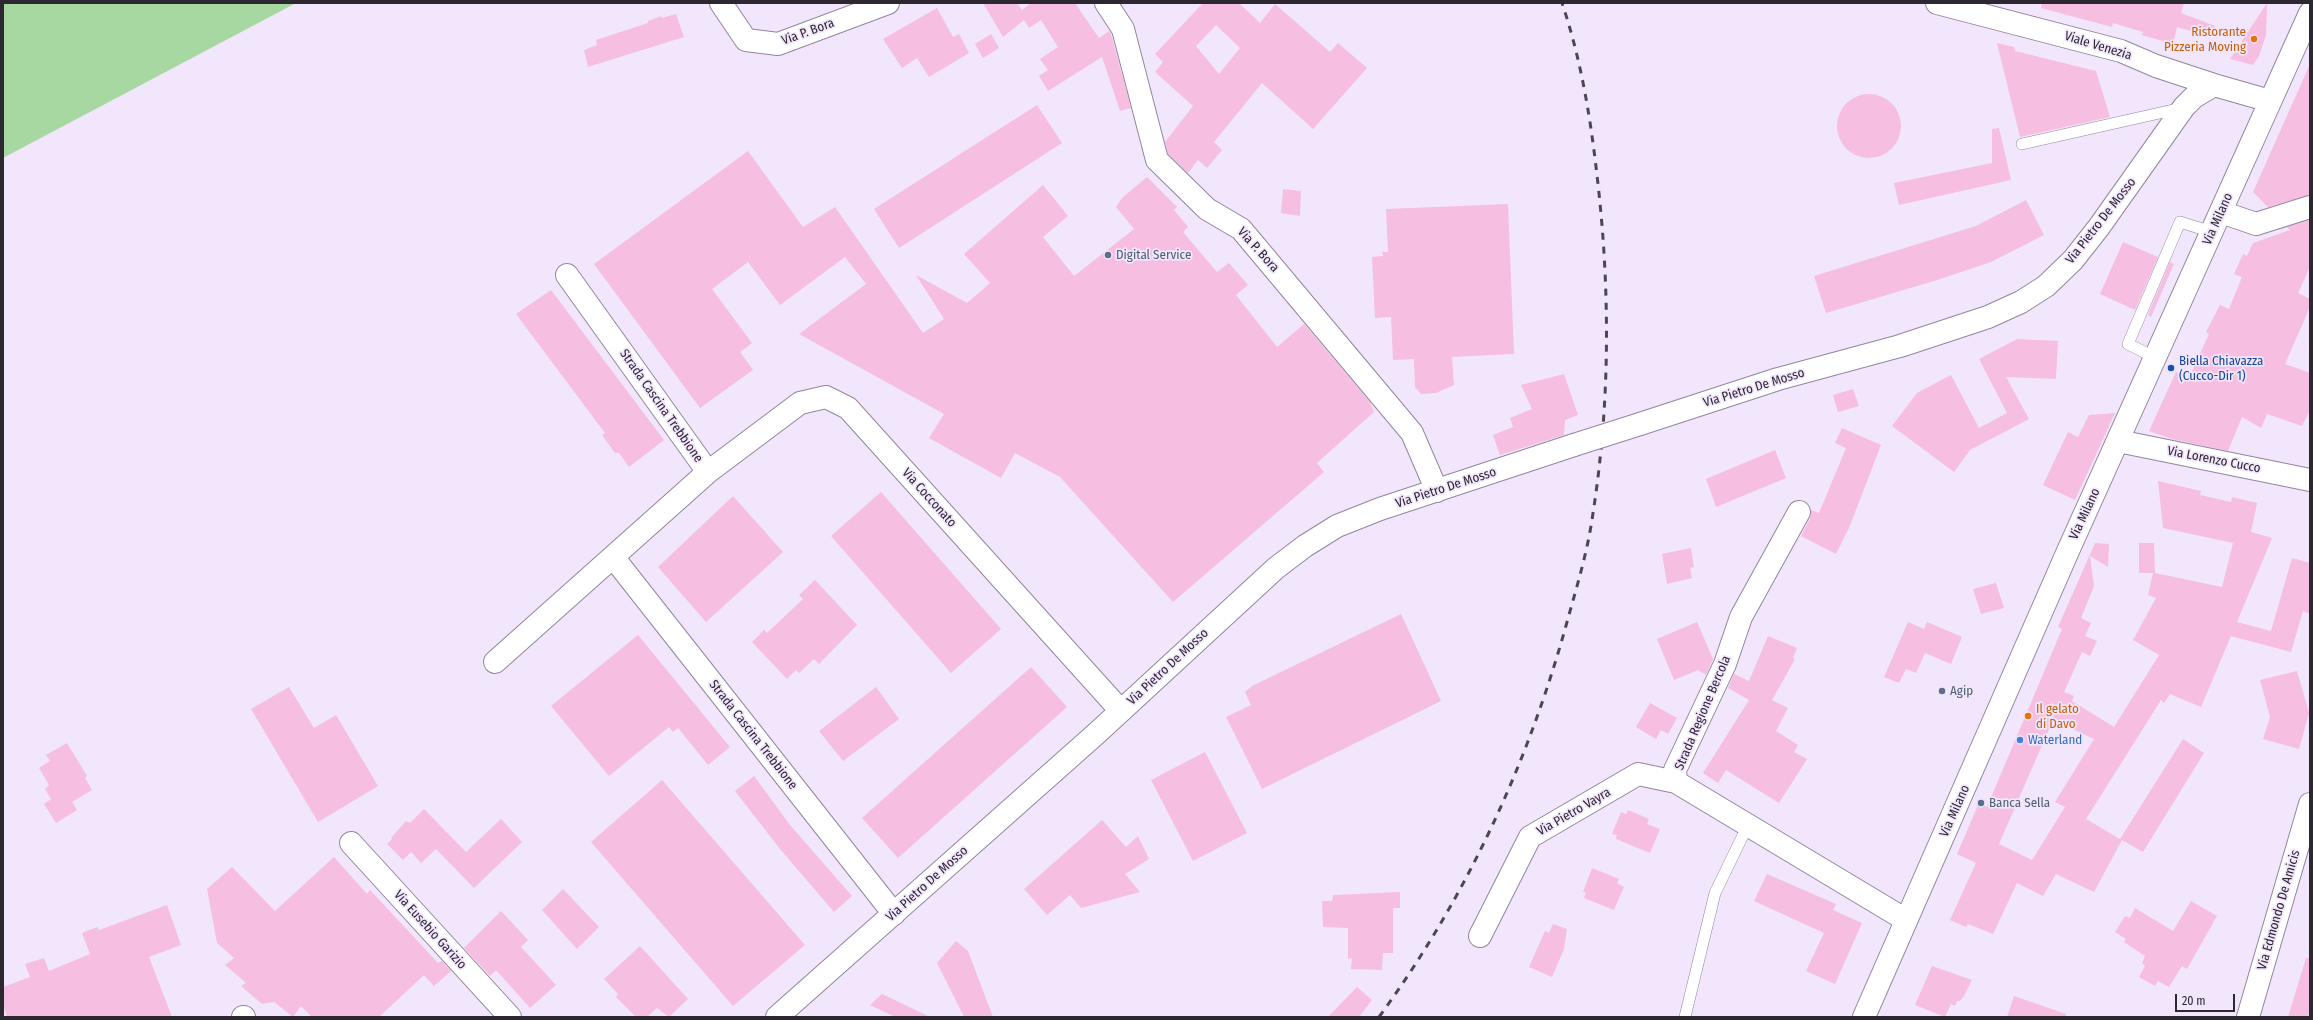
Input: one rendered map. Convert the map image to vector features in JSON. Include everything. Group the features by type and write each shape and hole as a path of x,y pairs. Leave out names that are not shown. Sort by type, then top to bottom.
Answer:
{"street":[{"name":"Via P. Bora","path":"721,3 746,40 778,44 888,3"},
{"name":"Via P. Bora","path":"1106,3 1123,29 1157,160 1207,209 1242,229 1412,433 1438,491"},
{"name":"Viale Venezia","path":"1937,3 1981,8 2121,51 2156,66 2214,85"},
{"name":"Via Milano","path":"1864,1017 2118,441 2310,13"},
{"name":"Via Pietro De Mosso","path":"777,1017 1121,710 1276,568 1304,546 1337,526 1380,510 1778,379 1900,346 1988,317 2021,302 2046,286 2073,260 2099,227 2184,107 2194,97 2214,85"},
{"path":"2214,85 2270,101"},
{"path":"2221,212 2256,224 2310,207"},
{"name":"Strada Cascina Trebbione","path":"495,662 708,472 567,275"},
{"name":"Via Cocconato","path":"708,472 800,403 826,397 848,408 1121,710"},
{"name":"Via Lorenzo Cucco","path":"2118,441 2310,480"},
{"name":"Strada Regione Bercola","path":"1799,512 1741,617 1725,664 1676,770 1676,782 1906,920"},
{"name":"Strada Cascina Trebbione","path":"613,557 894,914"},
{"name":"Via Pietro Vayra","path":"1480,936 1530,837 1638,774 1676,782"},
{"name":"Via Edmondo De Amicis","path":"2248,1017 2310,804"},
{"name":"Via Eusebio Garizio","path":"351,843 510,1017"}],"lane":[{"name":"Via Pietro De Mosso","path":"2022,144 2184,107"},
{"path":"2156,358 2128,344 2177,228 2180,222 2212,232"},
{"path":"1685,1017 1716,893 1748,825"}],"green space":[{"path":"3,3 296,3 3,158"}],"building":[{"path":"983,3 1017,3 1022,10 1031,3 1075,3 1099,38 1109,31 1111,34 1131,108 1120,111 1102,57 1048,91 1039,76 1048,70 1040,59 1058,47 1041,20 1029,28 1024,20 1003,37"},
{"path":"1203,3 1239,3 1260,23 1275,4 1330,52 1338,43 1367,68 1313,129 1262,83 1214,142 1222,150 1207,168 1198,160 1188,173 1168,154 1165,142 1193,106 1155,72 1163,62 1155,54","holes":["1216,25 1240,48 1219,74 1196,46"]},
{"path":"2042,3 2184,3 2181,13 2215,26 2211,37 2177,27 2173,44 2142,35 2143,32 2113,23 2112,27 2041,8"},
{"name":"Ristorante Pizzeria Moving","path":"2267,3 2266,35 2259,56 2253,65 2230,59"},
{"path":"937,8 953,37 959,34 969,53 929,77 917,58 902,68 883,39"},
{"path":"676,14 684,37 588,67 584,50 597,45 596,40 648,23 648,21 661,16 662,18"},
{"path":"991,34 999,48 983,58 975,44"},
{"path":"1997,43 2014,47 2015,51 2096,71 2110,117 2020,137"},
{"path":"2310,64 2310,195 2268,207 2253,192"},
{"path":"1863,94 1875,94 1892,103 1899,114 1901,126 1899,138 1892,149 1875,158 1863,158 1851,153 1842,144 1837,132 1837,120 1842,108 1851,99"},
{"path":"1037,105 1062,143 899,248 874,209"},
{"path":"1999,128 2011,180 1899,205 1894,183 1992,163 1992,129"},
{"path":"748,151 803,227 835,207 923,333 944,319 916,275 967,303 990,283 964,254 1043,185 1068,216 1043,237 1074,276 1134,229 1116,207 1122,198 1147,177 1177,207 1174,210 1188,227 1183,232 1217,272 1229,263 1248,285 1236,295 1277,347 1304,324 1370,402 1374,412 1317,463 1324,472 1173,602 1060,477 1015,453 1001,478 929,438 944,414 799,334 866,284 845,257 780,305 748,262 712,289 752,343 740,352 753,370 700,408 594,264"},
{"path":"1283,189 1301,191 1300,216 1281,213"},
{"path":"2026,200 2044,235 1991,262 1934,281 1826,313 1814,276 1976,226"},
{"path":"1508,204 1514,354 1452,357 1454,385 1436,393 1421,394 1415,387 1414,359 1393,360 1391,317 1375,318 1372,257 1383,256 1382,252 1388,252 1386,209"},
{"path":"2310,220 2310,267 2298,293 2310,299 2310,307 2285,364 2310,373 2310,410 2302,426 2267,414 2261,428 2242,417 2228,451 2172,439 2149,431 2176,372 2189,378 2209,334 2206,332 2220,305 2229,309 2242,277 2234,274 2243,254 2247,256 2253,243 2290,230 2287,227"},
{"path":"2123,242 2158,257 2135,310 2100,294"},
{"path":"2170,262 2174,264 2151,317 2148,315"},
{"path":"551,290 664,440 629,467 619,453 615,453 602,435 605,433 516,314"},
{"path":"2017,339 2058,341 2056,379 2006,377 2029,419 1970,450 1954,472 1892,426 1917,393 1951,375 1979,428 2007,413 1979,359"},
{"path":"1564,374 1578,415 1565,420 1564,435 1500,455 1493,435 1513,427 1510,418 1532,409 1521,385"},
{"path":"1853,389 1859,406 1838,412 1833,395"},
{"path":"2115,413 2075,500 2043,485 2068,432 2078,437 2089,415"},
{"path":"1842,428 1881,445 1849,528 1836,554 1801,536 1810,518 1811,510 1819,513 1846,448 1835,443"},
{"path":"1775,450 1786,478 1716,507 1706,479"},
{"path":"2158,481 2201,491 2200,495 2231,502 2232,497 2257,503 2251,532 2272,538 2237,622 2271,631 2292,558 2310,563 2310,614 2303,611 2291,652 2231,636 2201,707 2170,694 2164,703 2161,700 2086,819 2120,839 2183,739 2204,753 2143,852 2122,840 2094,892 2056,874 2043,896 2017,883 1993,934 1968,924 1966,927 1950,920 1976,863 1957,854 1979,803 1987,807 2062,629 2058,627 2095,543 2109,544 2108,567 2090,556 2094,586 2081,618 2091,623 2085,636 2097,641 2090,656 2082,652 2064,692 2074,696 2072,701 2114,727 2159,655 2133,640 2156,598 2148,595 2153,573 2139,573 2139,543 2154,543 2155,573 2222,587 2233,543 2163,528","holes":["2053,720 2094,739 2055,802 2065,807 2032,860 1999,844"]},
{"path":"881,492 1001,629 951,673 831,536"},
{"path":"733,496 783,552 706,622 658,567"},
{"path":"1691,548 1694,567 1690,568 1692,578 1667,584 1662,554"},
{"path":"815,580 857,625 819,664 814,659 799,673 796,670 787,679 752,642 764,630 767,633 803,599 799,595"},
{"path":"1996,583 2004,608 1981,614 1973,589"},
{"path":"1401,614 1441,701 1262,789 1226,717 1251,705 1245,692 1252,686"},
{"path":"1697,622 1713,659 1706,675 1698,670 1674,680 1657,639"},
{"path":"1908,622 1924,629 1927,622 1962,637 1951,664 1925,653 1916,673 1906,669 1899,683 1884,677"},
{"path":"638,635 730,747 708,765 678,728 673,732 669,727 609,776 551,706"},
{"path":"1768,636 1797,648 1793,658 1795,659 1772,700 1788,708 1776,731 1798,745 1794,752 1807,759 1779,803 1726,770 1718,783 1703,773 1749,700 1728,688 1734,674 1749,681"},
{"path":"1031,667 1067,707 898,858 862,818"},
{"path":"2297,671 2309,713 2299,749 2263,739 2270,717 2260,680"},
{"path":"289,687 314,728 336,715 378,786 318,822 251,709"},
{"path":"876,687 899,719 843,761 819,731"},
{"path":"1650,703 1677,718 1668,734 1661,730 1656,739 1636,727"},
{"path":"67,743 87,776 85,778 92,790 72,802 77,810 56,823 44,804 51,799 45,789 49,785 39,768 50,761 46,755"},
{"path":"1205,752 1247,833 1193,861 1151,780"},
{"path":"754,776 790,825 852,896 834,912 780,849 735,791"},
{"path":"662,780 805,945 733,1006 591,842"},
{"path":"424,809 466,852 501,819 522,842 474,888 436,849 421,863 411,852 403,860 387,844 406,821 410,823"},
{"path":"1628,810 1649,819 1647,824 1660,829 1650,853 1616,839 1617,835 1612,834 1621,812 1626,814"},
{"path":"1102,820 1126,847 1138,836 1149,859 1125,874 1140,892 1081,908 1070,895 1047,915 1024,889"},
{"path":"334,857 367,894 370,890 438,963 442,961 451,971 434,986 424,975 379,1017 312,1017 301,1006 293,1017 274,1002 262,1004 241,986 246,983 225,965 234,958 217,943 207,889 232,867 275,911"},
{"path":"1592,868 1619,879 1617,883 1624,887 1614,910 1584,898 1586,893 1583,892"},
{"path":"1767,874 1836,904 1833,910 1862,923 1835,984 1806,971 1824,933 1754,901"},
{"path":"563,889 599,927 577,949 542,910"},
{"path":"1400,892 1400,908 1393,908 1393,953 1383,953 1382,970 1351,969 1352,958 1348,959 1348,928 1323,927 1322,901 1332,901 1333,895"},
{"path":"2191,901 2217,916 2187,969 2182,966 2169,987 2158,981 2155,986 2139,977 2145,966 2142,963 2145,956 2124,942 2126,939 2115,932 2125,916 2130,918 2135,908 2173,931"},
{"path":"167,905 181,945 149,957 172,1017 7,1017 3,1005 3,987 30,977 25,964 44,958 49,971 90,954 82,933 97,927 99,930"},
{"path":"501,911 528,940 521,947 556,985 530,1008 496,970 490,976 464,948"},
{"path":"1553,924 1567,929 1564,949 1552,977 1529,967 1545,931 1549,933"},
{"path":"956,941 968,951 993,1017 964,1017 937,963"},
{"path":"640,946 688,999 669,1017 657,1008 647,1017 636,1017 616,997 618,994 604,979"},
{"path":"2306,958 2310,958 2310,1008 2308,1017 2288,1017"},
{"path":"1932,966 1972,980 1964,996 1960,1001 1957,1001 1955,1006 1951,1004 1945,1017 1915,1005"},
{"path":"1357,987 1372,1000 1359,1017 1328,1017"},
{"path":"882,994 930,1017 895,1017 870,1005"},
{"path":"2014,996 2066,1014 2066,1017 2007,1017"}],"railway":[{"path":"1379,1017 1440,925 1491,828 1513,778 1551,675 1567,622 1591,527 1598,475 1605,397 1606,319 1603,241 1600,203 1587,102 1570,27 1562,3"}],"place":[{"name":"Ristorante Pizzeria Moving","path":"2254,39"},
{"name":"Digital Service","path":"1108,255"},
{"name":"Biella Chiavazza (Cucco-Dir 1)","path":"2171,368"},
{"name":"Agip","path":"1942,691"},
{"name":"Il gelato di Davo","path":"2028,716"},
{"name":"Waterland","path":"2020,740"},
{"name":"Banca Sella","path":"1981,803"}]}
